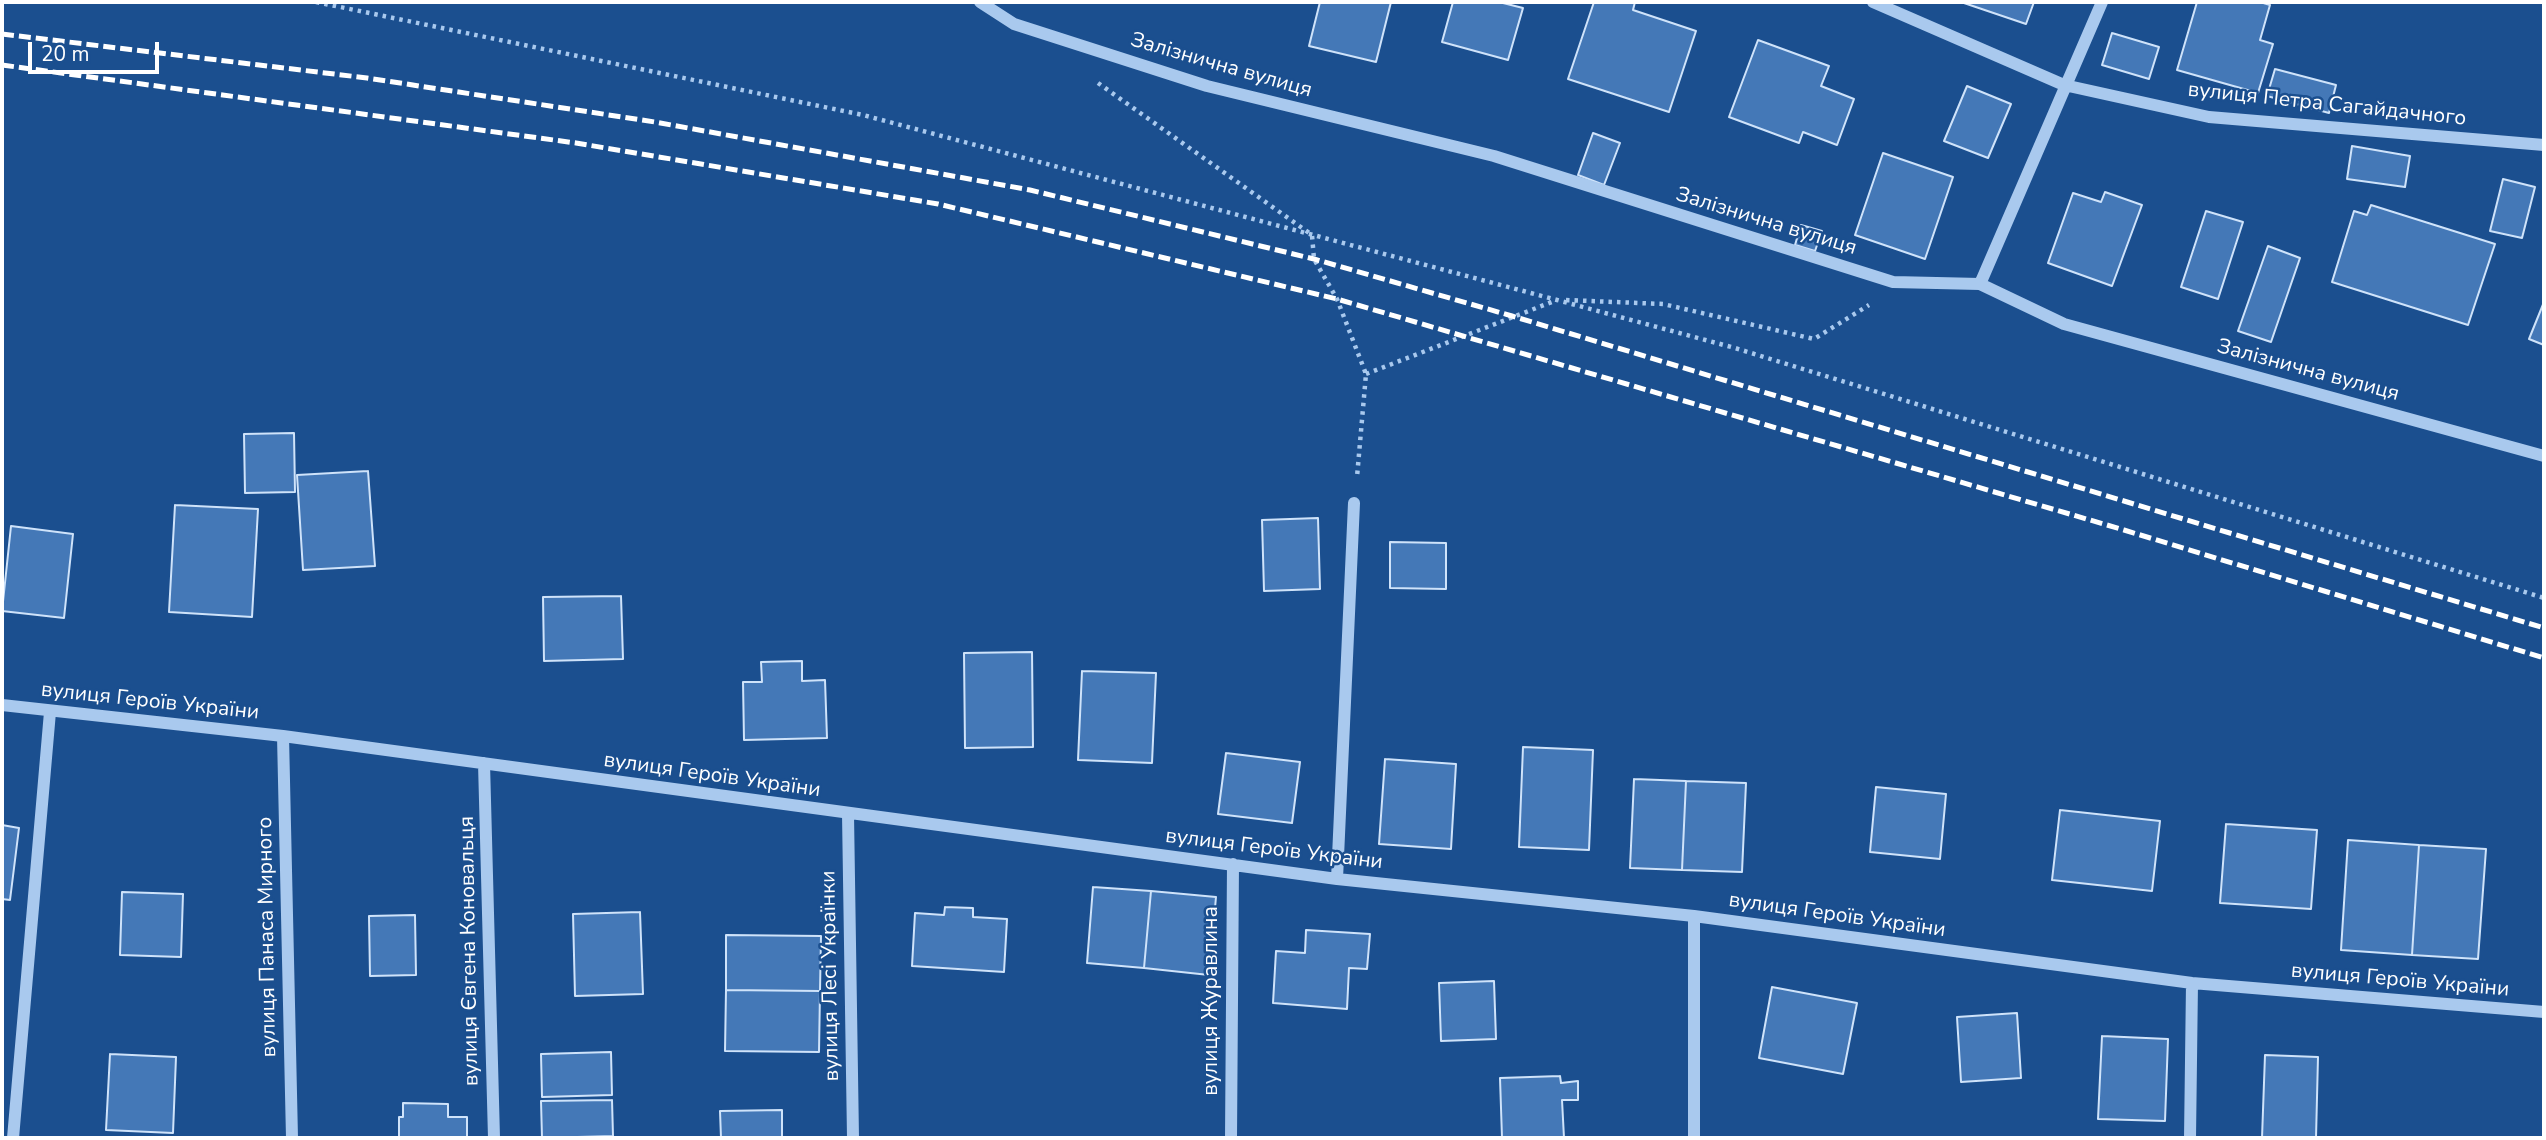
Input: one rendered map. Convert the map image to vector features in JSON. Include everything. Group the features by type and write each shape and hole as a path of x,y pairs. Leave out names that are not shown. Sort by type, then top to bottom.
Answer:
{"street":[{"name":"Залізнична вулиця","path":"980,2 1014,24 1207,86 1494,156 1893,282 1980,284 2064,324 2544,456"},
{"name":"вулиця Петра Сагайдачного","path":"1873,2 2064,85 2209,117 2544,145"},
{"path":"1980,284 2102,2"},
{"path":"1337,879 1354,503"},
{"name":"вулиця Героїв України","path":"2,705 283,736 1337,879 1694,916 2192,983 2544,1012"},
{"path":"13,1138 50,712"},
{"name":"вулиця Панаса Мирного","path":"283,736 292,1138"},
{"name":"вулиця Євгена Коновальця","path":"484,763 494,1138"},
{"name":"вулиця Лесі Українки","path":"848,814 853,1138"},
{"name":"вулиця Журавлина","path":"1231,1138 1233,863"},
{"path":"1694,916 1694,1138"},
{"path":"2190,1138 2192,983"}],"path":[{"path":"316,2 863,116 1557,300 1735,348 2544,598"},
{"path":"1091,79 1311,235 1314,259 1337,299 1366,374 1354,503"},
{"path":"1366,374 1557,300 1663,304 1814,339 1907,282"}],"building":[{"path":"1320,2 1391,2 1376,62 1309,46"},
{"path":"1453,2 1499,2 1523,8 1508,60 1442,42"},
{"path":"1594,2 1635,2 1633,10 1696,31 1669,112 1568,79"},
{"path":"1961,2 2034,2 2026,24"},
{"path":"2197,2 2260,2 2270,5 2260,40 2273,44 2258,93 2177,70"},
{"path":"2112,33 2159,47 2149,79 2102,65"},
{"path":"1758,40 1829,66 1821,86 1854,99 1837,145 1803,132 1799,143 1729,117"},
{"path":"2275,69 2336,85 2329,113 2267,96"},
{"path":"1967,86 2011,104 1988,158 1944,141"},
{"path":"1593,133 1620,143 1604,185 1578,175"},
{"path":"2352,146 2410,156 2405,187 2347,179"},
{"path":"1883,153 1953,177 1925,259 1855,235"},
{"path":"2503,179 2535,187 2522,238 2490,231"},
{"path":"2105,192 2142,205 2112,286 2048,263 2073,193 2101,202"},
{"path":"2371,205 2495,244 2468,325 2332,282 2354,211 2367,215"},
{"path":"2206,211 2243,222 2218,299 2181,287"},
{"path":"1801,225 1822,231 1815,251 1795,245"},
{"path":"2268,246 2300,258 2271,342 2238,331"},
{"path":"2544,302 2544,345 2529,339"},
{"path":"294,433 295,492 245,493 244,434"},
{"path":"368,471 375,566 303,570 297,475"},
{"path":"175,505 258,509 252,617 169,612"},
{"path":"1318,518 1320,589 1264,591 1262,520"},
{"path":"11,526 73,534 64,618 2,611"},
{"path":"1390,542 1446,543 1446,589 1390,588"},
{"path":"621,596 623,659 544,661 543,597"},
{"path":"1032,652 1033,747 965,748 964,653"},
{"path":"802,661 802,681 825,680 827,738 744,740 743,682 762,682 761,662"},
{"path":"1082,671 1156,673 1152,763 1078,760"},
{"path":"1523,747 1593,750 1589,850 1519,847"},
{"path":"1226,753 1300,762 1292,823 1218,814"},
{"path":"1385,759 1456,764 1451,849 1379,844"},
{"path":"1634,779 1686,781 1682,870 1630,868"},
{"path":"1686,781 1746,783 1742,872 1682,870"},
{"path":"1876,787 1946,794 1940,859 1870,852"},
{"path":"2060,810 2160,821 2152,891 2052,880"},
{"path":"2226,824 2317,830 2311,909 2220,903"},
{"path":"2,825 19,828 10,900 2,899"},
{"path":"2348,840 2419,845 2412,955 2341,950"},
{"path":"2419,845 2486,849 2478,959 2412,955"},
{"path":"1093,887 1151,891 1144,968 1087,963"},
{"path":"1151,891 1216,897 1209,975 1144,968"},
{"path":"122,892 183,894 181,957 120,955"},
{"path":"945,907 973,908 973,917 1007,919 1004,972 912,966 915,913 944,915"},
{"path":"640,912 643,994 575,996 573,914"},
{"path":"415,915 416,975 370,976 369,916"},
{"path":"1306,930 1370,934 1367,969 1349,968 1347,1009 1273,1003 1276,951 1305,953"},
{"path":"726,935 821,936 820,991 726,990"},
{"path":"1494,981 1496,1039 1441,1041 1439,983"},
{"path":"1772,987 1857,1003 1843,1074 1759,1058"},
{"path":"726,990 820,991 819,1052 725,1051"},
{"path":"2017,1013 2021,1078 1961,1082 1957,1017"},
{"path":"2102,1036 2168,1039 2165,1121 2098,1119"},
{"path":"611,1052 612,1095 542,1097 541,1054"},
{"path":"110,1054 176,1057 173,1133 106,1130"},
{"path":"2265,1055 2318,1057 2316,1138 2262,1138"},
{"path":"1560,1076 1561,1083 1578,1081 1578,1100 1562,1100 1564,1138 1502,1138 1500,1078"},
{"path":"612,1100 613,1136 542,1138 541,1101"},
{"path":"403,1103 448,1104 448,1117 467,1117 467,1138 399,1138 399,1117 403,1117"},
{"path":"782,1110 782,1138 721,1138 720,1111"}],"railway":[{"path":"2,34 367,78 655,122 1030,190 1314,259 1512,316 2544,628"},
{"path":"2,65 576,143 938,204 1337,299 2124,530 2544,658"}]}
